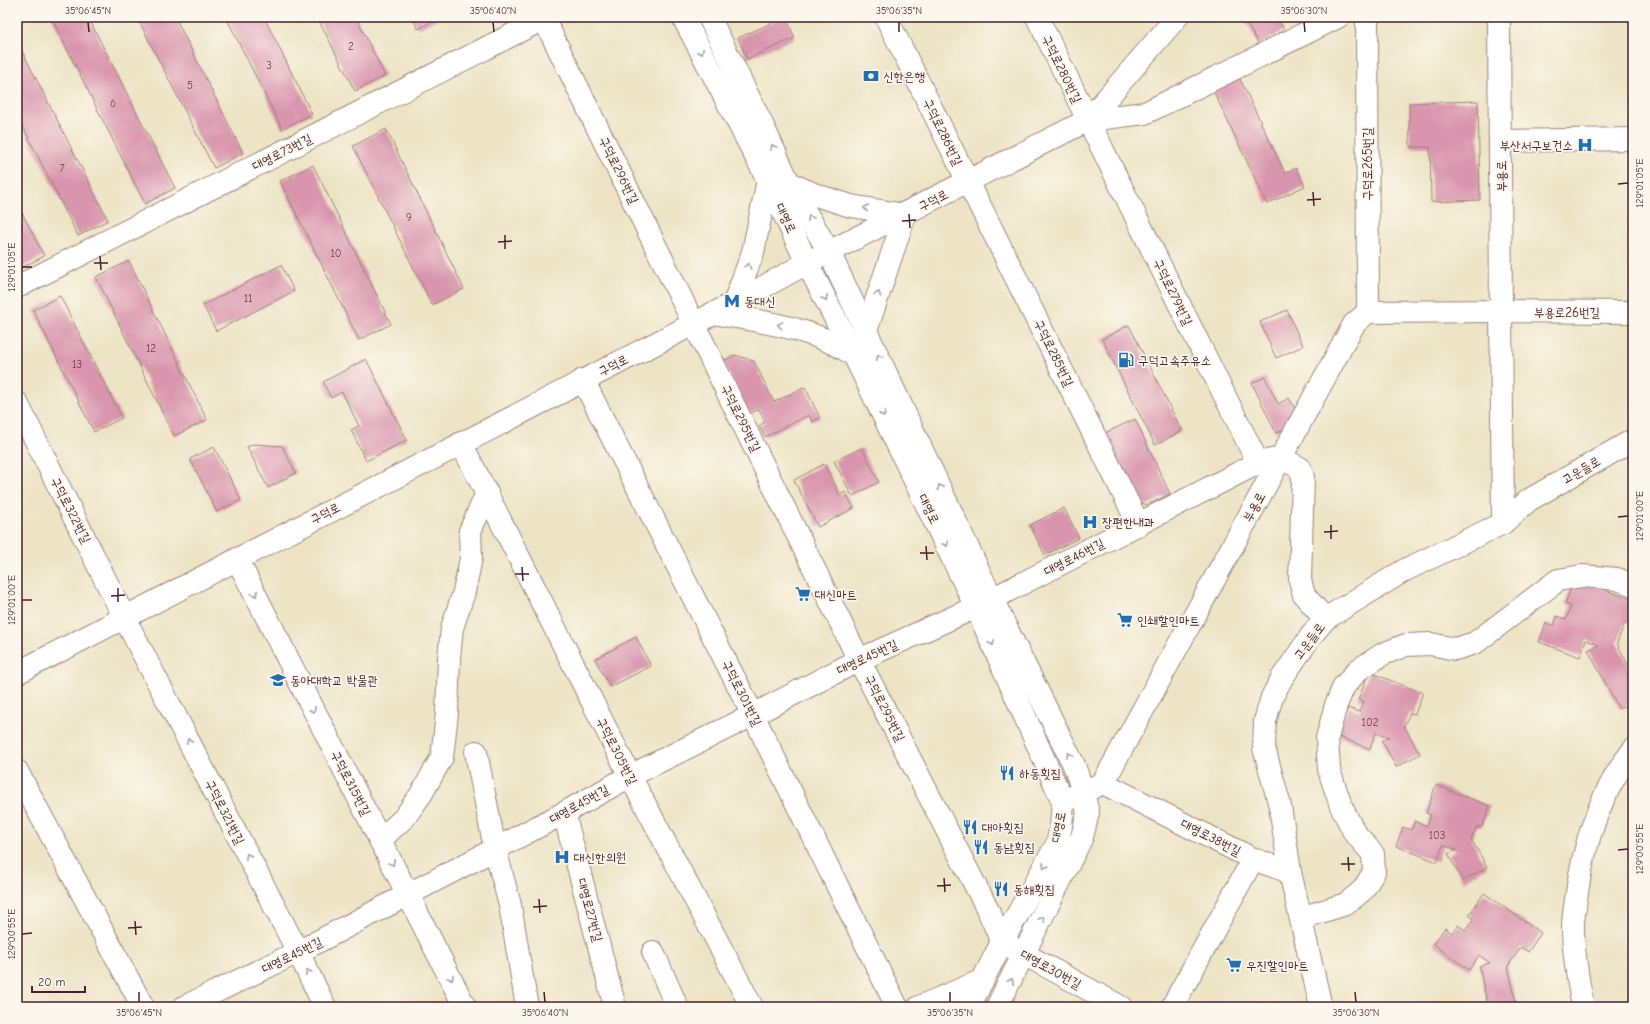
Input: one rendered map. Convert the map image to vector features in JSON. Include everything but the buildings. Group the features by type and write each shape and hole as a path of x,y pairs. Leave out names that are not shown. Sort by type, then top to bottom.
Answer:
{"street":[{"name":"대영로","path":"683,17 768,180 807,263 854,355 984,603 1074,765 1083,792 1088,813 1082,837 998,1007"},
{"name":"대영로","path":"709,17 762,124 789,183 829,252 866,330 984,603 1063,802 1061,826 1056,844 1002,942 969,1007"},
{"name":"구덕로286번길","path":"886,17 968,182"},
{"name":"구덕로280번길","path":"1037,17 1088,120"},
{"name":"구덕로","path":"17,673 734,303 807,263 905,215 1088,120 1177,17"},
{"path":"1088,120 1145,113 1338,17"},
{"name":"구덕로265번길","path":"1367,17 1368,312"},
{"name":"부용로","path":"1499,17 1503,523"},
{"name":"대영로73번길","path":"17,287 544,18"},
{"name":"구덕로296번길","path":"544,18 704,318"},
{"name":"구덕로279번길","path":"1088,120 1258,463"},
{"path":"1501,141 1633,140"},
{"path":"734,303 753,252 768,180"},
{"name":"구덕로285번길","path":"968,182 1139,525"},
{"path":"789,183 816,195 851,206 905,215 866,330"},
{"path":"1368,312 1501,311"},
{"name":"부용로26번길","path":"1501,311 1633,312"},
{"name":"부용로","path":"1103,783 1354,324 1368,312"},
{"path":"704,318 783,326 802,330 839,345 854,355"},
{"name":"구덕로295번길","path":"704,318 859,660 988,910 1002,942"},
{"name":"구덕로301번길","path":"583,380 753,715 897,1007"},
{"name":"구덕로322번길","path":"17,403 124,617"},
{"name":"고운들로","path":"1321,1007 1290,872 1280,806 1264,748 1266,721 1272,697 1282,678 1311,636 1325,619 1405,570 1503,523 1530,500 1633,440"},
{"name":"구덕로305번길","path":"461,443 630,776 752,1007"},
{"path":"1281,458 1300,468 1303,477 1300,580 1304,595 1325,619"},
{"name":"대영로46번길","path":"984,603 1258,463 1281,458"},
{"path":"380,840 404,818 422,793 442,757 447,713 449,658 452,628 464,592 471,558 470,531 487,493"},
{"name":"구덕로315번길","path":"237,559 466,1007"},
{"path":"1301,918 1346,904 1363,890 1374,872 1373,854 1354,832 1341,806 1329,770 1327,738 1336,705 1344,686 1358,670 1383,654 1406,646 1431,644 1455,649 1475,643 1558,580 1582,576 1617,579 1633,585"},
{"name":"대영로45번길","path":"184,1007 298,952 564,813 630,776 859,660 984,603"},
{"name":"구덕로321번길","path":"124,617 325,1007"},
{"path":"1583,1007 1578,983 1573,925 1578,884 1588,844 1604,796 1623,763 1633,750"},
{"path":"476,752 495,849 510,905 527,1007"},
{"path":"17,771 142,1007"},
{"path":"1063,802 1103,783"},
{"name":"대영로38번길","path":"1103,783 1253,859 1172,1007"},
{"name":"대영로27번길","path":"564,813 615,1007"},
{"path":"1253,859 1290,872"},
{"name":"대영로30번길","path":"1002,942 1121,1007"},
{"path":"653,952 677,1007"},
{"path":"919,1007 983,980"}],"place":[{"name":"신한은행","path":"871,76"},
{"name":"부산서구보건소","path":"1585,145"},
{"name":"동대신","path":"732,301"},
{"name":"구덕고속주유소","path":"1126,360"},
{"name":"장편한내과","path":"1090,522"},
{"name":"대신마트","path":"803,594"},
{"name":"인쇄할인마트","path":"1125,620"},
{"name":"동아대학교 박물관","path":"278,680"},
{"name":"하동횟집","path":"1007,773"},
{"name":"대아횟집","path":"970,827"},
{"name":"동남횟집","path":"981,847"},
{"name":"대신한의원","path":"562,857"},
{"name":"동해횟집","path":"1001,889"},
{"name":"우진할인마트","path":"1234,965"}]}
